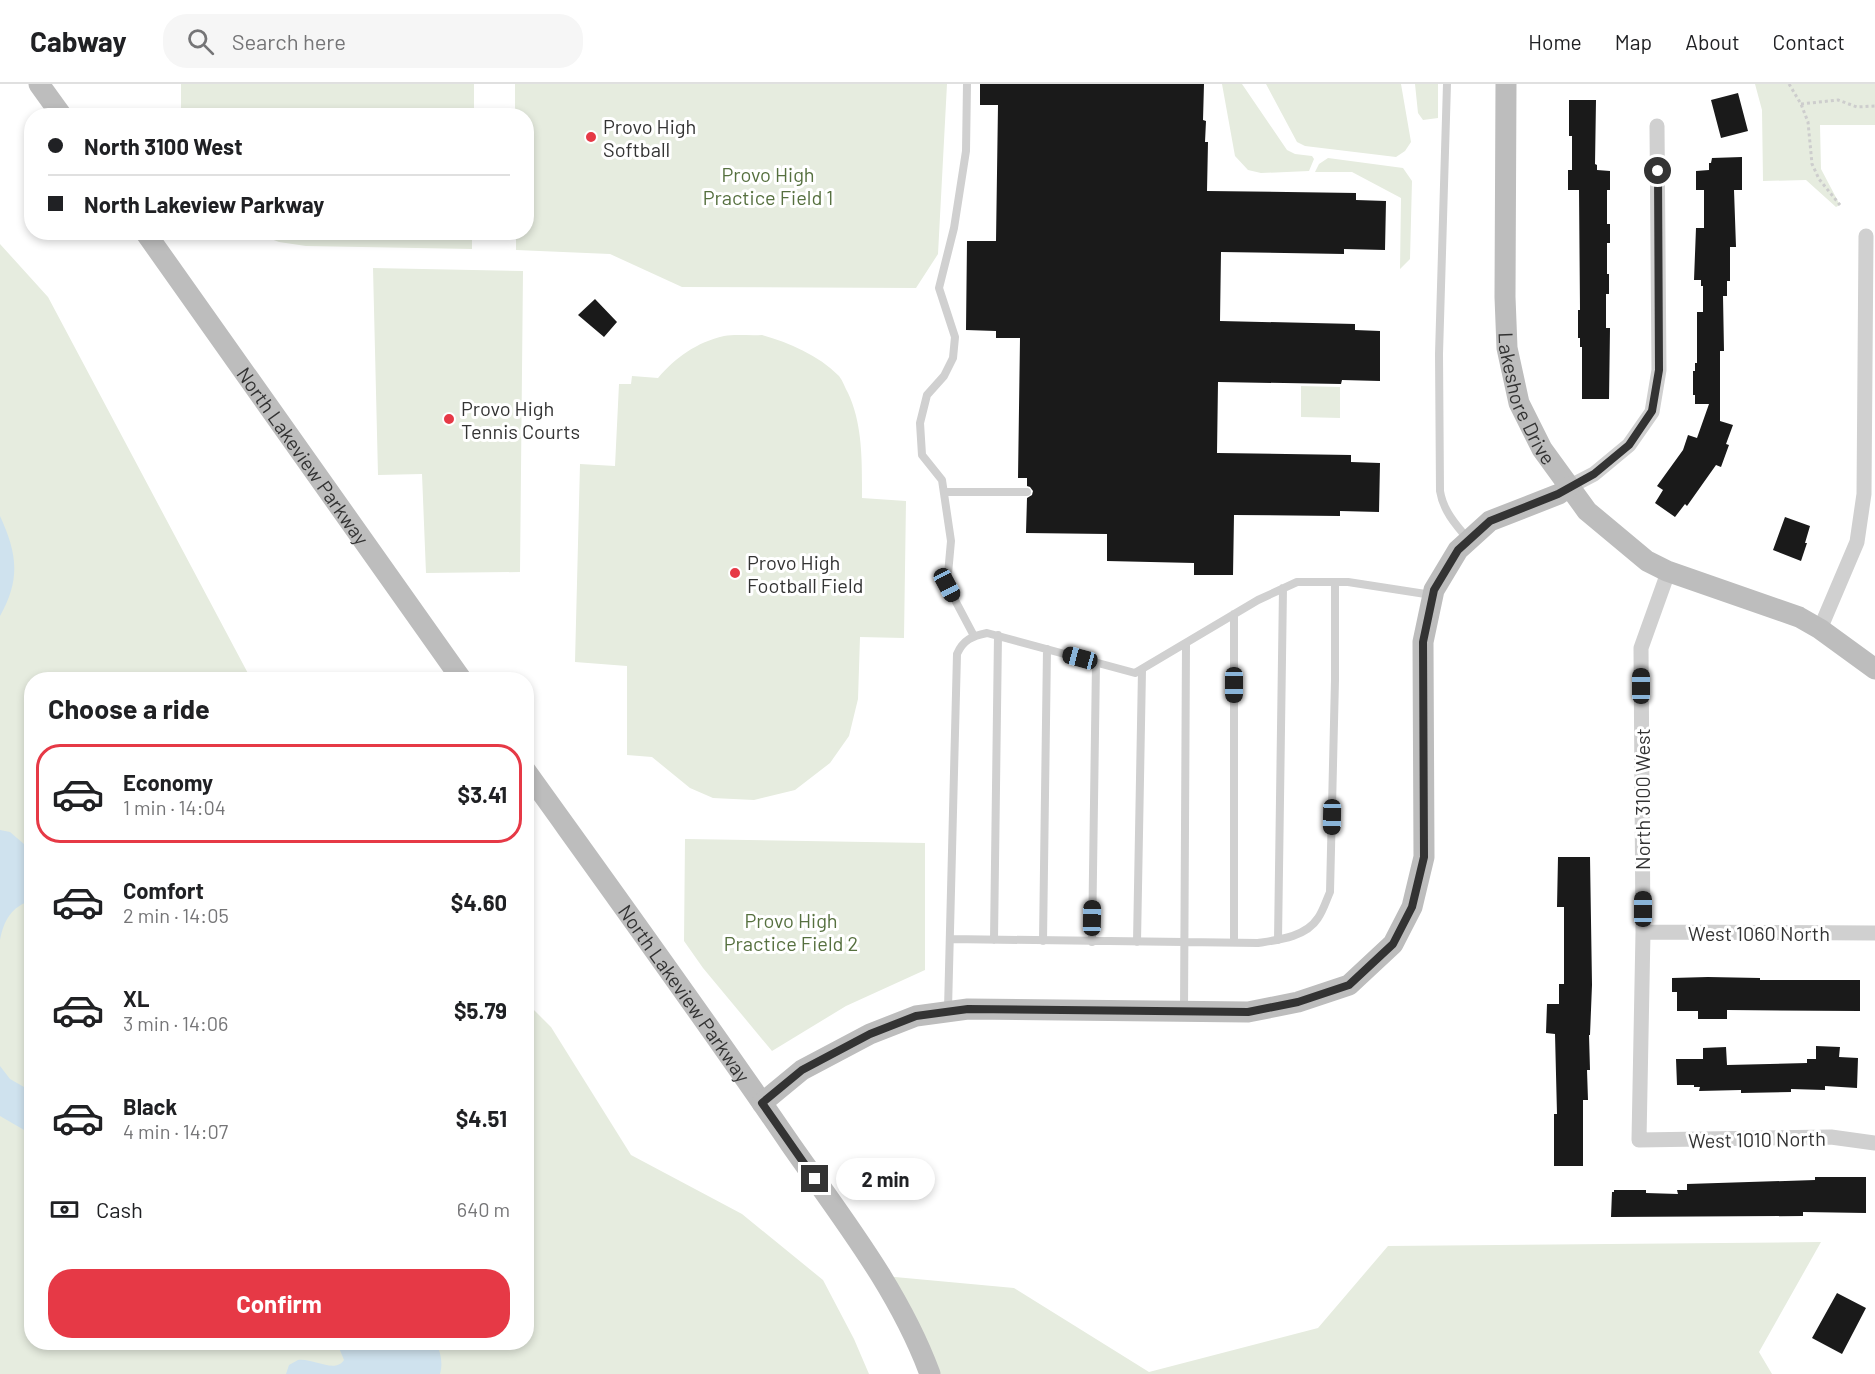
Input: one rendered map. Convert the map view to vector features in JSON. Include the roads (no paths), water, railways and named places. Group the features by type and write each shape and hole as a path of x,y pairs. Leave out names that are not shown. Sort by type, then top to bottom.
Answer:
{"street":[{"path":"39,84 56,108"},
{"name":"Lakeshore Drive","path":"1506,84 1504,297 1507,348 1519,403 1542,448 1587,511 1647,561 1667,571 1799,617 1820,629 1875,669"},
{"path":"762,1103 802,1070 870,1034 916,1016 968,1009 1248,1012 1298,1002 1349,985 1393,944 1412,907 1424,857 1423,642 1433,595 1458,550 1490,521 1558,494 1594,474 1629,445 1652,411 1659,370 1657,126"},
{"path":"1820,629 1857,542 1864,494 1866,236"},
{"name":"North Lakeview Parkway","path":"151,240 456,672"},
{"name":"North 3100 West","path":"1639,1140 1643,932 1641,648 1667,571"},
{"name":"North Lakeview Parkway","path":"534,782 762,1103 885,1282 915,1338 930,1374"},
{"name":"West 1060 North","path":"1643,932 1875,933"},
{"name":"West 1010 North","path":"1639,1140 1831,1137 1875,1143"}],"lane":[{"path":"967,84 966,151 954,228 939,288 955,337 953,358 944,376 927,395 920,423 922,454 942,480 951,541 947,585 974,636"},
{"path":"1447,84 1439,354 1440,491 1442,501 1453,523 1469,540"},
{"path":"944,492 1027,492"},
{"path":"948,1012 957,654 961,645 974,636 987,633 1134,674 1258,600 1297,582 1335,582 1433,595"},
{"path":"950,939 1092,942 1278,940 1302,932 1318,920 1330,892 1335,582"},
{"path":"1278,940 1283,588"},
{"path":"1234,614 1234,942"},
{"path":"994,940 998,635"},
{"path":"1184,1011 1186,644"},
{"path":"1043,941 1047,649"},
{"path":"1092,942 1096,663"},
{"path":"1137,942 1142,670"}],"water":[{"path":"0,516 13,554 14,578 7,603 0,616"},
{"path":"0,830 10,832 24,844 24,904 10,915 0,940"},
{"path":"0,1066 10,1079 24,1087 24,1130 0,1116"},
{"path":"340,1350 439,1350 441,1366 440,1374 286,1374 289,1365 298,1360 335,1366 344,1360"}],"place":[{"name":"Provo High Softball","path":"591,137"},
{"name":"Provo High Tennis Courts","path":"449,419"},
{"name":"Provo High Football Field","path":"735,573"}],"park label":[{"name":"Provo High Practice Field 1","path":"768,186"},
{"name":"Provo High Practice Field 2","path":"791,932"}]}
